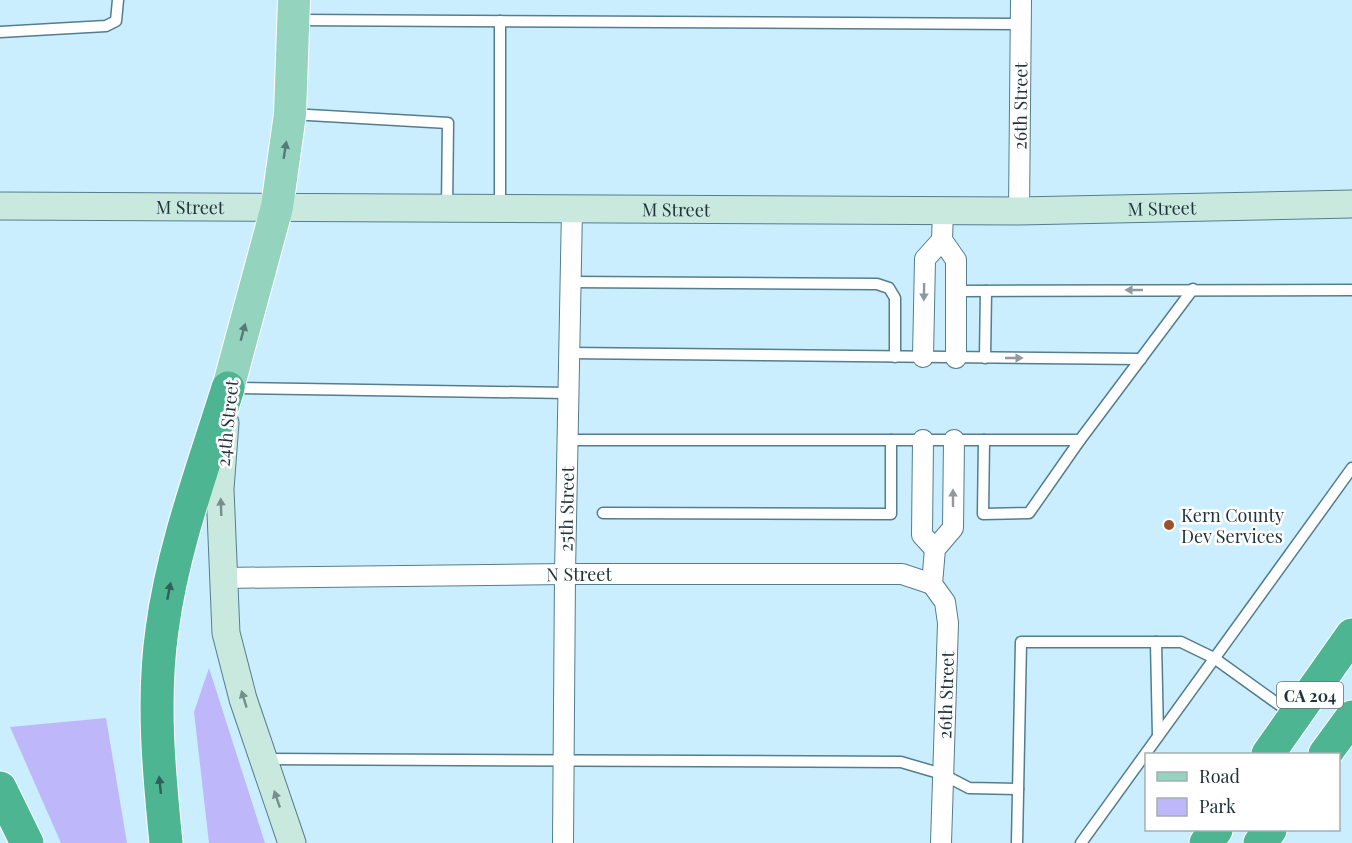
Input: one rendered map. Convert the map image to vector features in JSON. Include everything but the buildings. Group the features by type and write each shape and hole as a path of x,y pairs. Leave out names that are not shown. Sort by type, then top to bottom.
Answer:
{"highway":[{"path":"166,843 158,769 161,630 177,548 228,388"},
{"name":"CA 204","path":"1269,753 1352,635"},
{"path":"1293,753 1352,667"},
{"name":"CA 204","path":"1325,753 1352,717"},
{"path":"0,788 24,838"},
{"path":"1206,843 1215,831"},
{"path":"1230,843 1239,831"},
{"path":"1260,843 1269,831"}],"main road":[{"name":"24th Street","path":"228,388 277,207 290,114 294,10"}],"street":[{"name":"26th Street","path":"1019,211 1021,0"},
{"name":"M Street","path":"0,206 1019,211 1352,204"},
{"name":"25th Street","path":"563,843 565,574 572,209"},
{"path":"943,211 942,240 956,260 956,358"},
{"path":"923,357 925,259 942,240"},
{"name":"24th Street","path":"228,388 220,489 226,633 243,699 292,843"},
{"path":"923,440 922,535 935,549"},
{"path":"932,584 935,549 953,528 954,440"},
{"name":"N Street","path":"223,578 565,574 902,574 932,584"},
{"name":"26th Street","path":"932,584 945,602 948,623 941,843"}],"lane":[{"path":"0,32 106,27 116,21 118,0"},
{"path":"294,10 500,21 1020,24"},
{"path":"500,21 500,208"},
{"path":"290,114 448,123 447,208"},
{"path":"570,282 877,284 889,288 895,298 895,357"},
{"path":"984,440 983,514 1029,513 1080,440 1193,289"},
{"path":"956,291 1352,290"},
{"path":"985,358 986,291"},
{"path":"569,353 1141,359"},
{"path":"228,388 568,393"},
{"path":"567,440 1080,440"},
{"path":"603,513 891,514 891,440"},
{"path":"1146,753 1352,468"},
{"path":"1017,843 1020,642 1181,642 1214,658 1294,716"},
{"path":"1156,642 1158,736"},
{"path":"1081,843 1145,754"},
{"path":"264,759 901,762 942,774 969,788 1018,789"}],"green space":[{"path":"209,668 265,843 209,843 194,712"},
{"path":"106,718 127,843 61,843 10,727"}],"place":[{"name":"Kern County Dev Services","path":"1169,525"}]}
